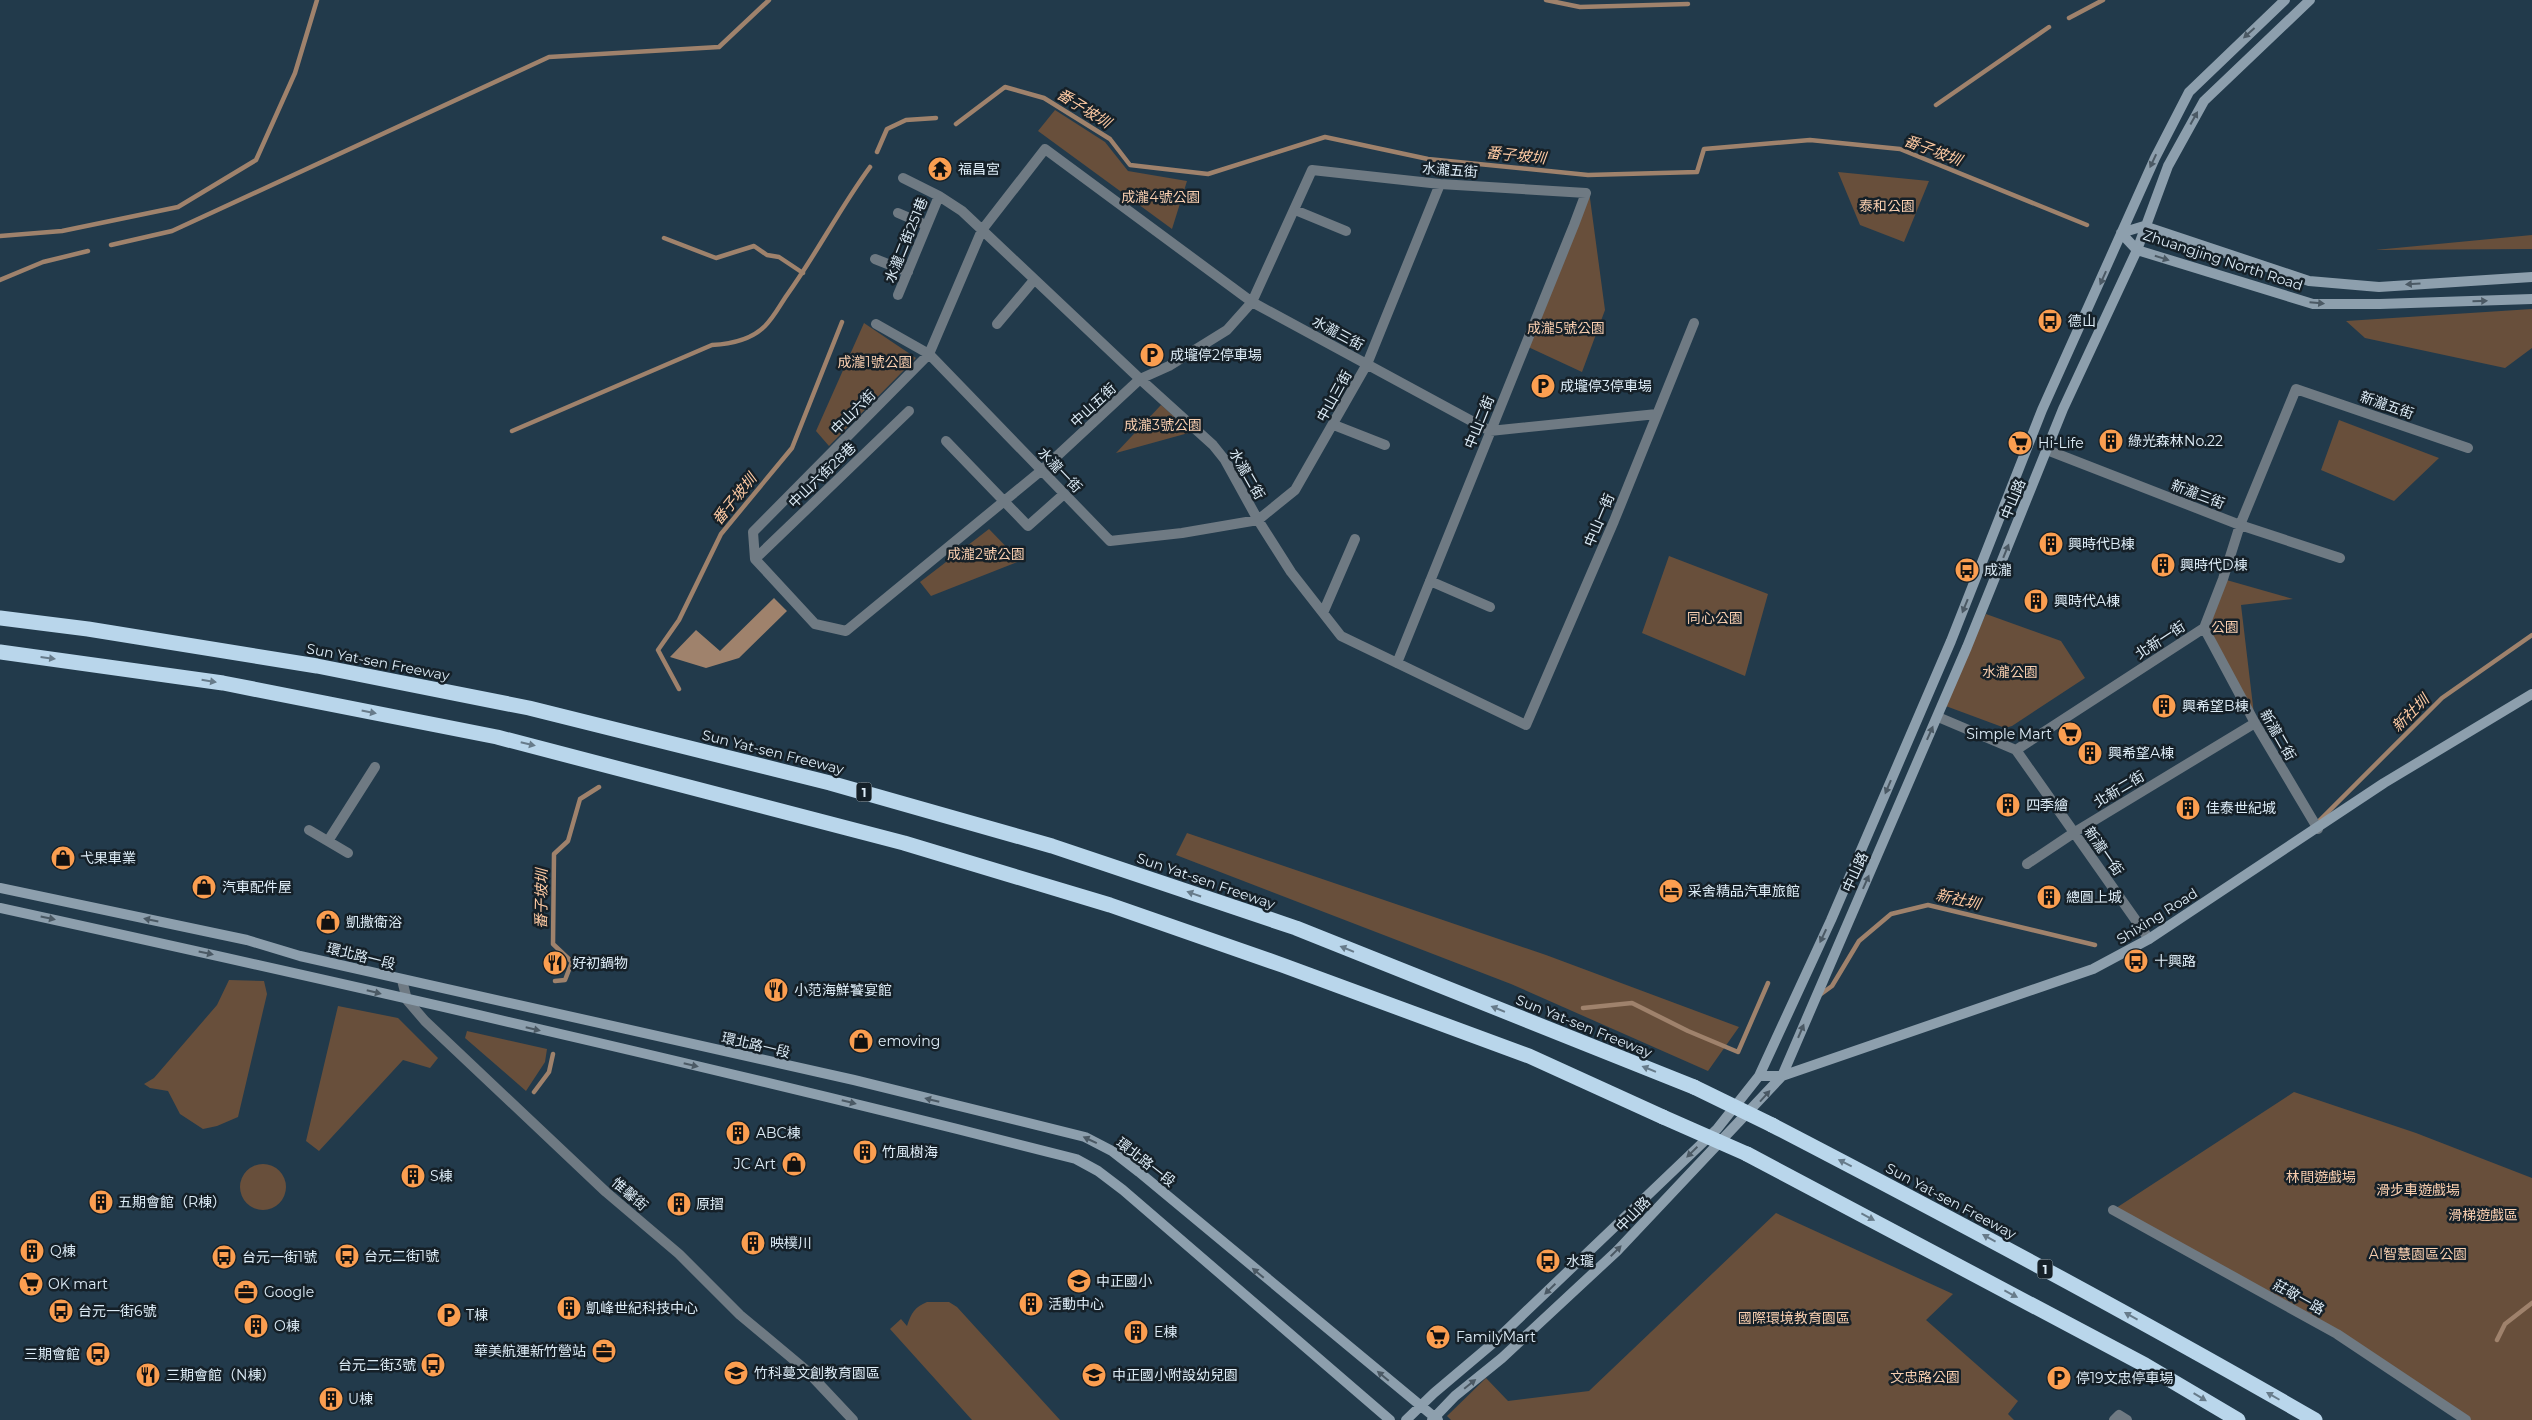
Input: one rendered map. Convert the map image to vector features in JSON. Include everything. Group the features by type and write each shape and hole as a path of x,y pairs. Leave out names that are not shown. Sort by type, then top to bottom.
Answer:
{"highway":[{"name":"Sun Yat-sen Freeway","path":"0,618 88,629 317,666 529,708 830,783 1052,846 1296,928 1694,1087 1772,1125 2000,1244 2188,1347 2315,1420"},
{"path":"0,652 223,683 497,737 904,843 1110,905 1282,965 1529,1056 1747,1154 2136,1360 2238,1420"}],"street":[{"name":"中山路","path":"1406,1420 1434,1392 1492,1344 1717,1129 1758,1076 1831,920 1951,641 2042,410 2155,158 2189,92 2286,0"},
{"name":"中山路","path":"1435,1419 1455,1396 1502,1358 1617,1251 1782,1076 1938,717 2063,409 2137,250 2144,226 2168,166 2204,100 2310,0"},
{"name":"中山六街","path":"754,559 753,532 928,354 982,230 1045,149"},
{"name":"水瀧三街","path":"1045,149 1252,302 1490,431"},
{"name":"中山五街","path":"754,559 816,624 846,631 1042,470 1140,380 1169,366 1227,330 1252,302 1312,170"},
{"name":"水瀧五街","path":"1312,170 1440,184 1586,193"},
{"name":"水瀧二街","path":"903,178 939,196 962,211 1140,380 1213,445 1225,460 1258,520 1291,572 1341,636 1526,725"},
{"name":"中山三街","path":"1258,520 1295,490 1367,364 1440,184"},
{"name":"中山二街","path":"1397,662 1586,193"},
{"name":"水瀧二街251巷","path":"898,295 939,196"},
{"path":"1294,210 1346,231"},
{"path":"898,213 926,225"},
{"name":"Zhuangjing North Road","path":"2532,277 2379,286 2309,281 2144,226 2121,233 2137,250 2313,304 2380,304 2532,299"},
{"path":"875,259 908,272"},
{"path":"997,324 1034,280"},
{"name":"中山一街","path":"1526,725 1694,323"},
{"name":"水瀧一街","path":"876,324 928,354 1110,542 1182,534 1258,520"},
{"name":"新瀧五街","path":"2296,388 2468,448"},
{"name":"北新一街","path":"2016,750 2204,628 2223,579 2240,525 2296,388"},
{"name":"中山六街28巷","path":"754,559 909,411"},
{"path":"1490,431 1657,414"},
{"path":"1334,424 1385,445"},
{"path":"946,441 1028,526 1064,494"},
{"name":"新瀧三街","path":"2047,450 2240,525 2340,558"},
{"path":"1323,612 1355,539"},
{"path":"1430,581 1490,607"},
{"name":"新瀧二街","path":"2204,628 2254,722 2318,829"},
{"name":"Shixing Road","path":"1758,1076 1782,1076 2093,969 2149,940 2318,829 2384,783 2532,694"},
{"path":"1938,717 2016,750"},
{"name":"北新二街","path":"2027,864 2074,832 2254,722"},
{"name":"新瀧一街","path":"2016,750 2149,940"},
{"path":"328,841 375,767"},
{"path":"309,830 348,853"},
{"name":"環北路一段","path":"0,888 246,940 300,956 402,980 854,1080 1085,1137 1112,1152 1139,1172 1435,1419"},
{"path":"0,908 234,959 841,1099 1076,1159 1098,1171 1123,1190 1390,1420"},
{"name":"惟馨街","path":"402,980 407,1000 425,1021 606,1192 679,1254 740,1315 806,1370 853,1420"},
{"name":"莊敬一路","path":"2113,1210 2337,1334 2466,1420"},
{"path":"2114,1420 2119,1415 2127,1420"}],"green space":[{"name":"成瀧4號公園","path":"1055,110 1105,142 1128,171 1187,181 1172,229 1038,131"},
{"name":"泰和公園","path":"1838,172 1929,181 1904,242 1860,225"},
{"name":"成瀧5號公園","path":"1589,191 1605,310 1582,372 1526,346"},
{"path":"2532,235 2532,249 2375,250"},
{"path":"2532,309 2532,348 2505,368 2365,338 2346,321"},
{"name":"成瀧1號公園","path":"864,323 916,358 829,446 816,431"},
{"name":"成瀧3號公園","path":"1161,405 1192,432 1116,453"},
{"path":"2339,420 2439,458 2394,501 2321,470"},
{"name":"成瀧2號公園","path":"989,529 1020,561 931,596 920,582"},
{"name":"同心公園","path":"1669,556 1768,594 1745,676 1642,633"},
{"name":"公園","path":"2223,579 2293,599 2241,605 2255,723 2204,628"},
{"name":"水瀧公園","path":"1986,614 2061,641 2085,678 2012,726 2005,728 1943,705"},
{"path":"1187,833 1546,955 1739,1027 1708,1071 1511,984 1176,855"},
{"path":"229,980 264,981 267,994 238,1117 217,1126 203,1129 180,1114 168,1091 150,1088 144,1084 154,1078 217,1005"},
{"path":"338,1006 398,1018 438,1058 430,1068 403,1060 319,1151 306,1141"},
{"path":"467,1031 547,1049 545,1062 526,1091 465,1038"},
{"name":"AI智慧園區公園","path":"2294,1092 2416,1133 2532,1178 2532,1420 2466,1420 2337,1334 2113,1210"},
{"path":"268,1164 272,1165 282,1174 285,1178 285,1196 276,1206 268,1210 258,1210 250,1206 241,1196 240,1182 244,1174 254,1165"},
{"name":"國際環境教育園區","path":"1776,1213 1953,1294 1926,1320 2018,1401 2008,1414 2014,1420 1451,1420 1447,1416 1486,1378 1508,1401 1589,1391"},
{"path":"927,1302 949,1302 957,1307 1060,1420 972,1420 890,1329 901,1319 907,1326 914,1311"}],"shaded area":[{"path":"774,598 787,611 739,658 706,668 670,657 696,630 720,651"}],"waterway":[{"path":"0,236 62,231 178,207 256,160 295,73 317,0"},
{"path":"111,245 172,231 549,57 719,47 769,0"},
{"path":"1546,0 1580,7 1688,4"},
{"path":"2069,18 2103,0"},
{"path":"1936,105 2049,27"},
{"name":"番子坡圳","path":"956,124 1005,87 1044,98 1110,139 1130,165 1208,174 1325,137 1428,159 1588,175 1697,172 1704,149 1810,140 1900,149 2087,225"},
{"path":"877,152 887,129 906,120 936,118"},
{"path":"512,431 712,345 726,344 747,338 759,331 774,315 870,167"},
{"path":"664,238 716,258 754,246 767,255 779,257 803,273"},
{"path":"0,280 43,262 88,251"},
{"name":"番子坡圳","path":"679,689 658,650 679,620 721,534 792,448 842,322"},
{"name":"新社圳","path":"2319,821 2442,698 2532,635"},
{"name":"番子坡圳","path":"555,981 565,980 572,962 553,944 554,854 568,841 580,799 599,787"},
{"name":"新社圳","path":"1821,994 1832,986 1859,941 1891,914 1928,905 2095,945"},
{"name":"新社圳","path":"1583,1008 1632,1003 1688,1031 1738,1052 1768,983"},
{"path":"534,1092 549,1072 553,1054"},
{"path":"2497,1340 2505,1324 2532,1303"}],"place":[{"name":"福昌宮","path":"940,169"},
{"name":"德山","path":"2050,321"},
{"name":"成壠停2停車場","path":"1152,355"},
{"name":"成壠停3停車場","path":"1543,386"},
{"name":"綠光森林No.22","path":"2111,441"},
{"name":"Hi-Life","path":"2020,443"},
{"name":"興時代B棟","path":"2051,544"},
{"name":"興時代D棟","path":"2163,565"},
{"name":"成瀧","path":"1967,570"},
{"name":"興時代A棟","path":"2036,601"},
{"name":"興希望B棟","path":"2164,706"},
{"name":"Simple Mart","path":"2070,734"},
{"name":"興希望A棟","path":"2090,753"},
{"name":"四季繪","path":"2008,805"},
{"name":"佳泰世紀城","path":"2188,808"},
{"name":"弋果車業","path":"63,858"},
{"name":"汽車配件屋","path":"204,887"},
{"name":"采舍精品汽車旅館","path":"1671,891"},
{"name":"總圓上城","path":"2049,897"},
{"name":"凱撒衛浴","path":"328,922"},
{"name":"十興路","path":"2136,961"},
{"name":"好初鍋物","path":"555,963"},
{"name":"小范海鮮饕宴館","path":"776,990"},
{"name":"emoving","path":"861,1041"},
{"name":"ABC棟","path":"738,1133"},
{"name":"竹風樹海","path":"865,1152"},
{"name":"JC Art","path":"794,1164"},
{"name":"S棟","path":"413,1176"},
{"name":"五期會館（R棟）","path":"101,1202"},
{"name":"原摺","path":"679,1204"},
{"name":"映樸川","path":"753,1243"},
{"name":"Q棟","path":"32,1251"},
{"name":"台元二街1號","path":"347,1256"},
{"name":"台元一街1號","path":"224,1257"},
{"name":"水瓏","path":"1548,1261"},
{"name":"中正國小","path":"1079,1281"},
{"name":"OK mart","path":"31,1284"},
{"name":"Google","path":"246,1292"},
{"name":"活動中心","path":"1031,1304"},
{"name":"凱峰世紀科技中心","path":"569,1308"},
{"name":"台元一街6號","path":"61,1311"},
{"name":"T棟","path":"449,1315"},
{"name":"O棟","path":"256,1326"},
{"name":"E棟","path":"1136,1332"},
{"name":"FamilyMart","path":"1438,1337"},
{"name":"華美航運新竹營站","path":"604,1351"},
{"name":"三期會館","path":"98,1354"},
{"name":"台元二街3號","path":"433,1365"},
{"name":"竹科蔓文創教育園區","path":"736,1373"},
{"name":"三期會館（N棟）","path":"148,1375"},
{"name":"中正國小附設幼兒園","path":"1094,1375"},
{"name":"停19文忠停車場","path":"2059,1378"},
{"name":"U棟","path":"331,1399"}],"park label":[{"name":"林間遊戲場","path":"2321,1177"},
{"name":"滑步車遊戲場","path":"2418,1190"},
{"name":"滑梯遊戲區","path":"2483,1215"},
{"name":"文忠路公園","path":"1925,1377"}]}
